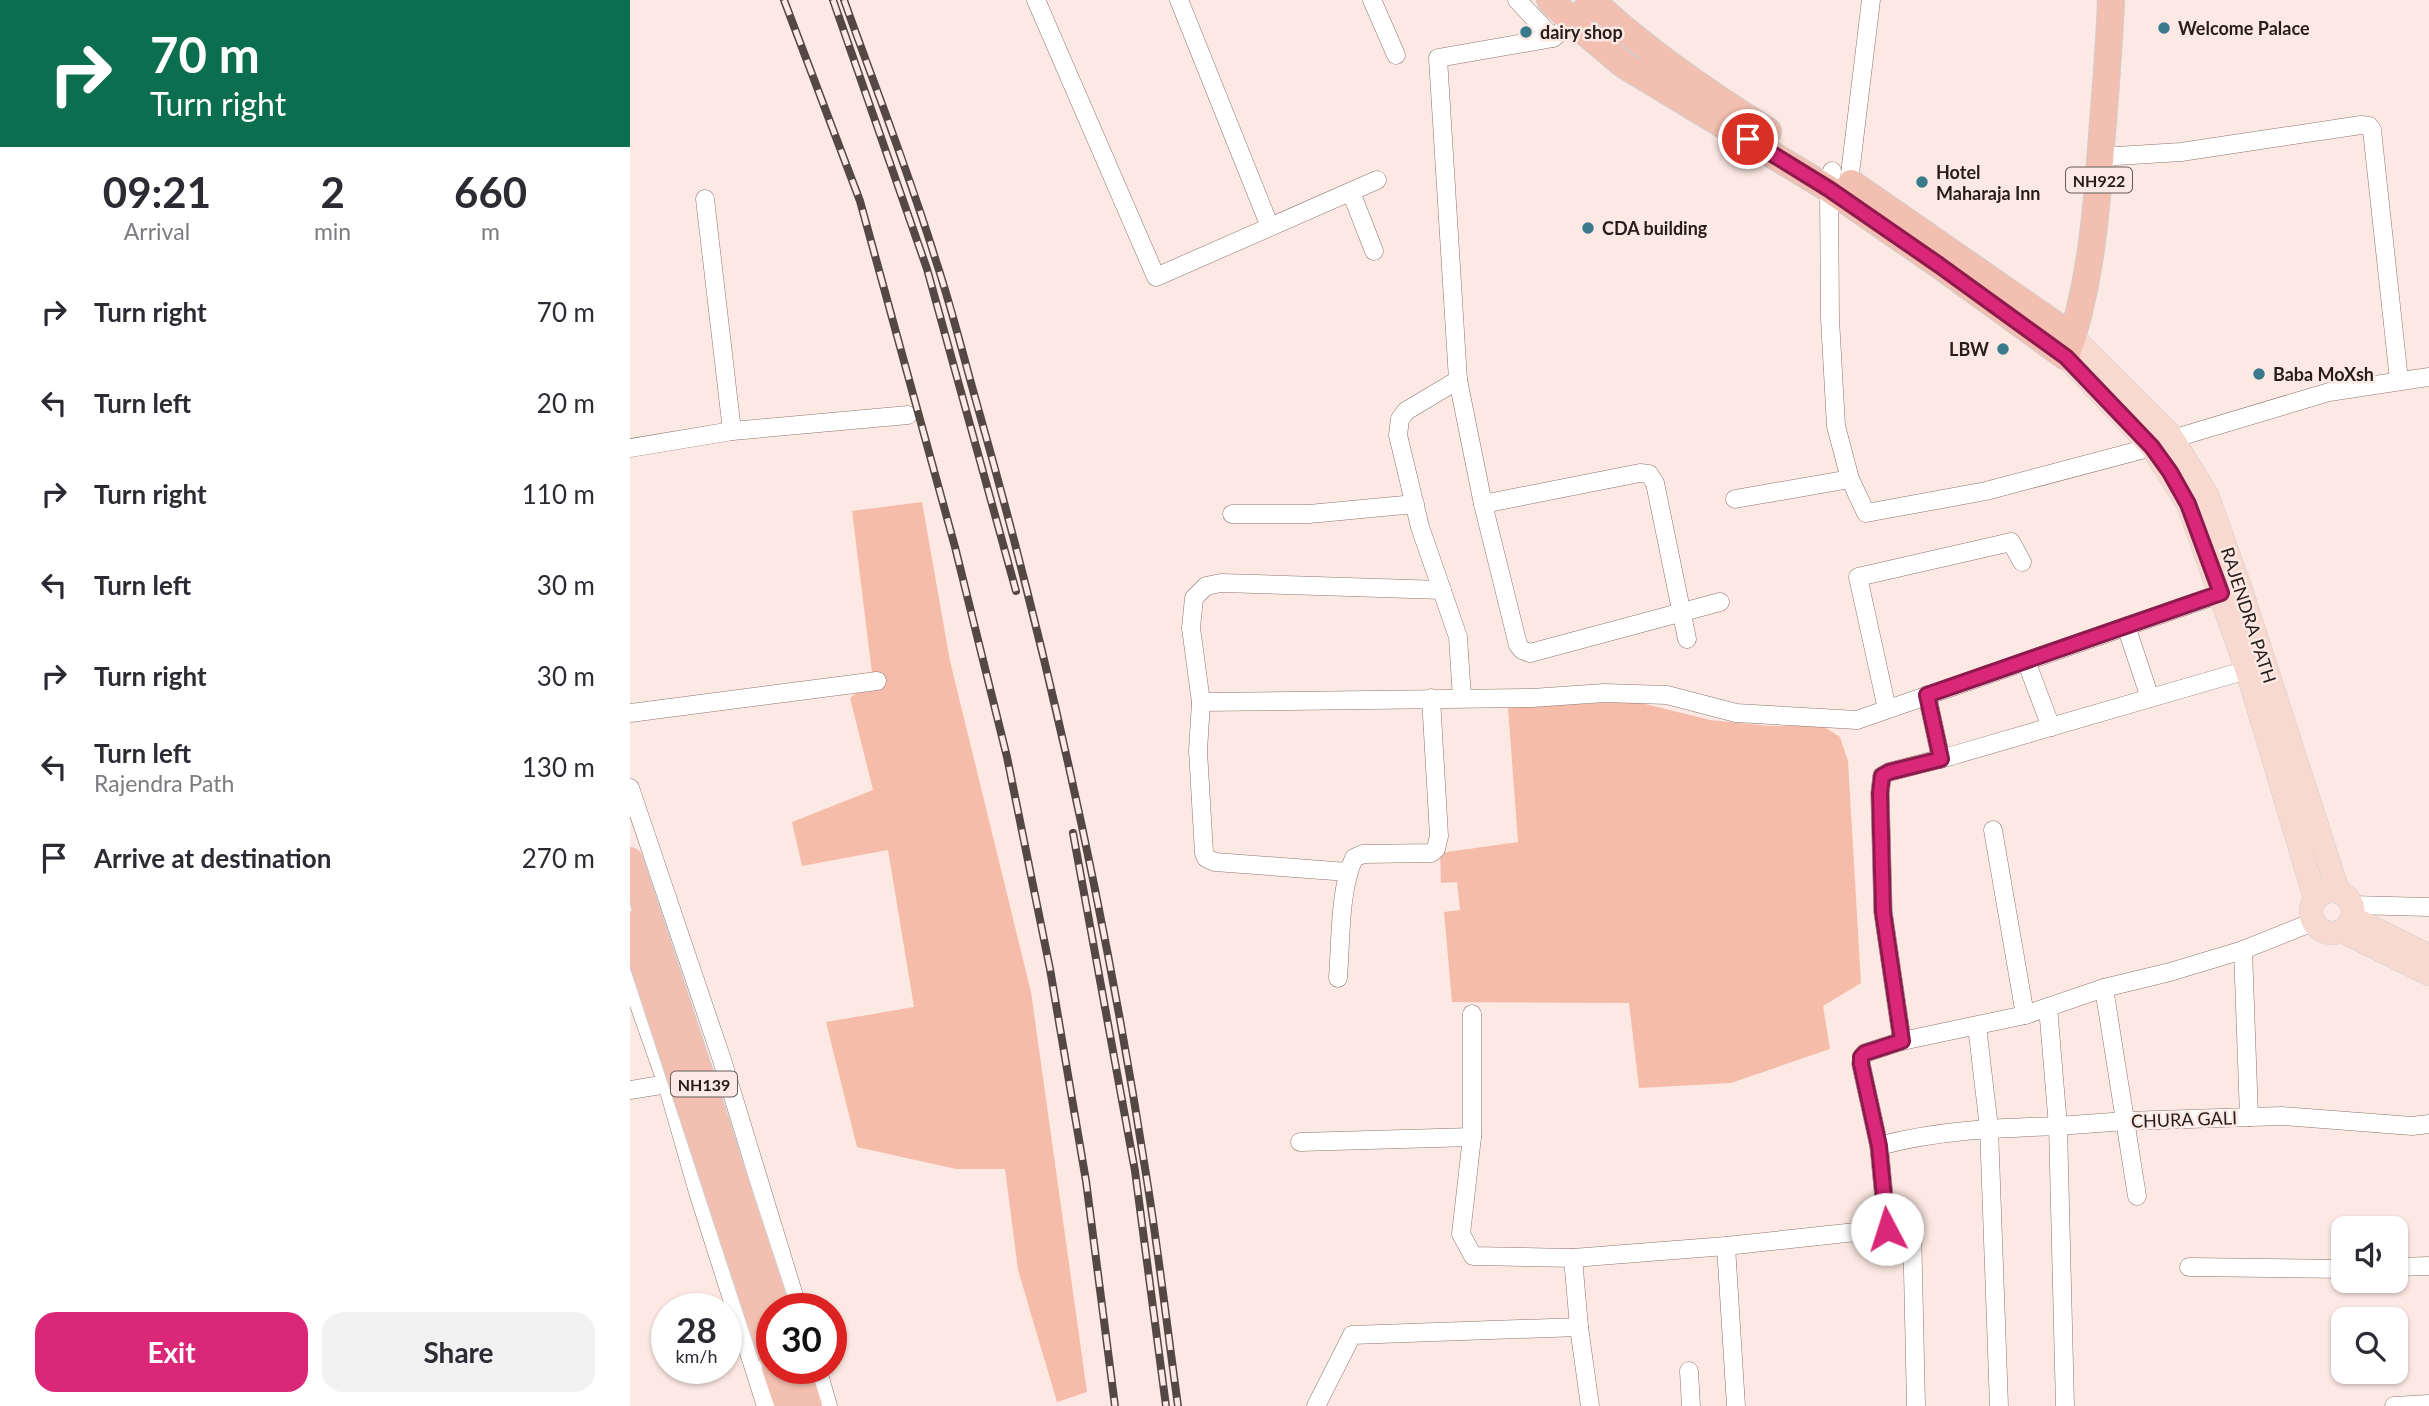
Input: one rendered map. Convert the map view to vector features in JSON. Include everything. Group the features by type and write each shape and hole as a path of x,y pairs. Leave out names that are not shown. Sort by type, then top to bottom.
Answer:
{"highway":[{"name":"NH922","path":"2063,342 2081,209 2092,91 2096,0"},
{"name":"NH922","path":"2063,342 2082,306 2091,258 2107,92 2111,0"},
{"path":"1559,18 1594,1"},
{"name":"RAJENDRA PATH","path":"1594,1 1617,24 1640,41 2063,342"},
{"name":"RAJENDRA PATH","path":"1559,18 1652,83 1837,180"},
{"path":"1624,65 1640,41"},
{"name":"NH139","path":"630,860 772,1293"},
{"name":"NH139","path":"630,924 756,1308"},
{"path":"780,1384 788,1406"},
{"path":"802,1384 809,1406"}],"main road":[{"name":"RAJENDRA PATH","path":"2063,342 2162,443 2230,590 2346,911"},
{"name":"RAJENDRA PATH","path":"2230,590 2247,670 2315,898 2311,906 2313,922"},
{"path":"2315,898 2322,893 2423,959"},
{"path":"2313,922 2326,933 2346,911"}],"street":[{"path":"1036,0 1156,277 1377,180"},
{"path":"1179,0 1270,227"},
{"path":"1372,0 1396,55"},
{"path":"1517,0 1559,18"},
{"path":"1871,0 1837,180 1830,318 1836,426 1850,479 1866,513 1986,491 2162,443 2329,393 2429,377"},
{"path":"1559,18 1438,58 1458,380 1483,504 1518,645 1530,653 1720,602"},
{"path":"2100,157 2181,152 2369,126 2372,130 2399,380"},
{"path":"1351,192 1374,251"},
{"path":"705,199 733,431"},
{"path":"1458,380 1406,411 1400,419 1398,435 1415,504 1458,637 1462,698"},
{"path":"630,448 733,431 908,415"},
{"path":"1483,504 1640,473 1649,474 1655,483 1687,639"},
{"path":"1735,499 1850,479"},
{"path":"1232,514 1309,514 1415,504"},
{"path":"1886,709 1858,577 2011,542 2022,562"},
{"path":"1348,872 1215,862 1206,858 1198,751 1201,702 1191,628 1194,597 1206,586 1221,583 1442,590"},
{"path":"1201,702 1532,698 1604,693 1667,695 1736,713 1857,720 2230,590"},
{"path":"2126,626 2150,698"},
{"path":"2026,661 2051,727"},
{"path":"1902,1041 1883,912 1882,776 2247,670"},
{"path":"630,713 877,681"},
{"path":"1927,695 1941,759"},
{"path":"1338,978 1348,872 1354,858 1358,855 1431,853 1436,849 1439,836 1432,698"},
{"path":"630,789 722,1060 794,1293"},
{"path":"1993,830 2025,1015"},
{"path":"2346,911 2429,907"},
{"path":"1887,1229 1879,1146 1861,1057 1870,1051 1902,1041 2025,1015 2104,988 2170,972 2243,950 2313,922"},
{"path":"2243,950 2249,1117"},
{"path":"692,970 631,982 638,1023 667,1084 766,1406"},
{"path":"2104,988 2137,1196"},
{"path":"2048,1007 2058,1126 2065,1406"},
{"path":"1472,1014 1472,1137 1461,1234 1473,1256 1573,1258 1726,1246 1912,1226 1916,1406"},
{"path":"1977,1026 1989,1128 1999,1406"},
{"path":"630,1090 667,1084"},
{"name":"CHURA GALI","path":"1879,1146 1904,1139 1989,1128 2126,1121 2282,1116 2412,1126 2429,1124"},
{"path":"1300,1142 1472,1137"},
{"path":"1726,1246 1736,1406"},
{"path":"1573,1258 1590,1406"},
{"path":"725,1279 785,1264"},
{"path":"2408,1267 2429,1266"},
{"path":"2189,1267 2331,1269"},
{"path":"1316,1406 1352,1335 1579,1326"},
{"path":"1689,1371 1691,1406"},
{"path":"822,1384 828,1406"},
{"path":"2394,1406 2429,1404"}],"shaded area":[{"path":"922,502 950,661 1031,992 1087,1392 1057,1402 1018,1270 1005,1169 956,1169 857,1147 826,1022 914,1007 888,850 802,866 792,822 873,790 850,698 873,681 852,511"},
{"path":"1633,701 1710,720 1769,726 1823,726 1840,737 1848,761 1861,983 1823,1006 1830,1049 1731,1083 1639,1088 1629,1003 1452,1002 1444,912 1460,910 1457,882 1441,883 1440,853 1518,842 1508,708"}],"railway":[{"path":"784,0 860,201 955,547 1007,757 1050,969 1086,1181 1115,1406"},
{"path":"833,0 927,269 1016,591"},
{"path":"844,0 915,195 947,297 1004,502 1051,691 1112,976 1154,1227 1178,1406"},
{"path":"1073,833 1135,1171 1166,1406"}],"place":[{"name":"Welcome Palace","path":"2164,28"},
{"name":"dairy shop","path":"1526,32"},
{"name":"Hotel Maharaja Inn","path":"1922,182"},
{"name":"CDA building","path":"1588,228"},
{"name":"LBW","path":"2003,349"},
{"name":"Baba MoXsh","path":"2259,374"}],"route":[{"path":"1748,139 1829,189 2066,357 2152,447 2170,472 2188,504 2221,593 1927,695 1941,759 1882,776 1880,793 1883,912 1902,1041 1865,1053 1861,1057 1861,1064 1879,1146 1887,1229"}]}
